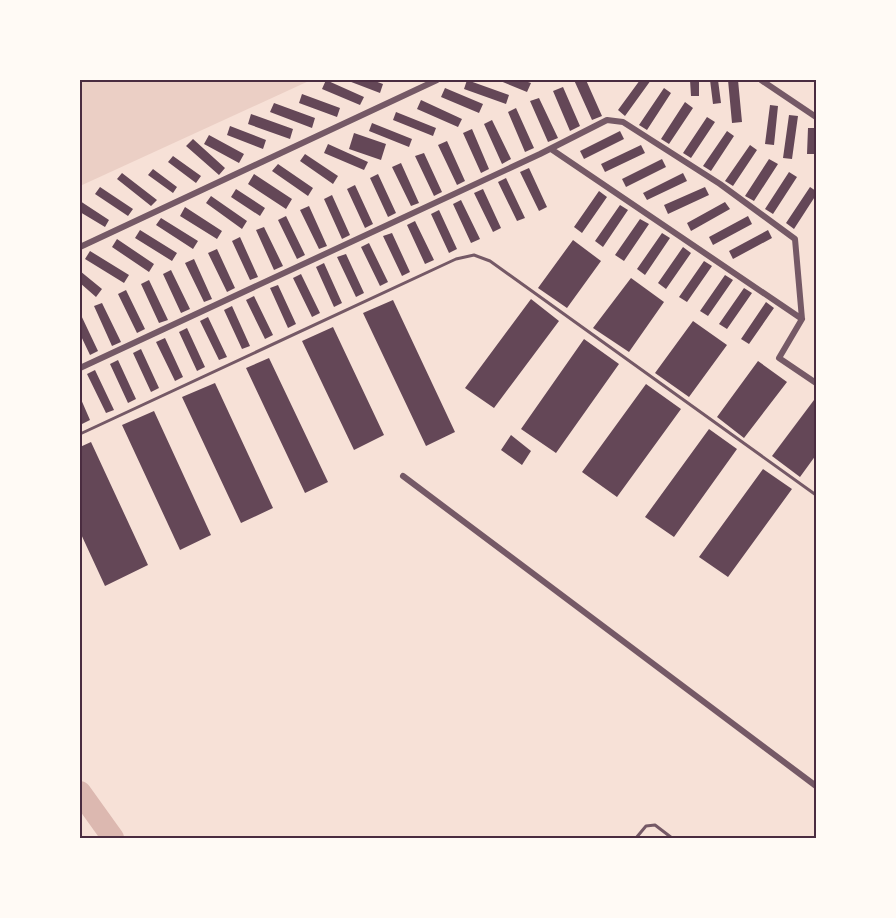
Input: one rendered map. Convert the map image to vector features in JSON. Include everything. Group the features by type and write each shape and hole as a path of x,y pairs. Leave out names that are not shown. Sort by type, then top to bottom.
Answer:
{"street":[{"path":"80,247 437,80"},
{"path":"761,80 816,117"},
{"path":"80,368 551,149 607,120 623,122 720,184 795,239 802,319 779,358 816,383"},
{"path":"551,149 802,319"},
{"path":"403,476 816,786"}],"lane":[{"path":"80,434 456,259 474,255 490,261 816,495"},
{"path":"636,838 646,826 655,825 672,838"}],"shaded area":[{"path":"80,80 311,80 80,186"}],"building":[{"path":"326,80 364,97 360,105 322,89"},
{"path":"346,80 372,80 383,84 380,93"},
{"path":"467,80 509,95 506,104 464,89"},
{"path":"498,80 522,80 531,83 527,92"},
{"path":"574,80 586,80 602,116 592,120"},
{"path":"640,80 651,80 625,116 618,110"},
{"path":"690,80 699,80 699,96 691,96"},
{"path":"710,80 718,80 721,103 713,104"},
{"path":"728,80 738,80 742,122 732,123"},
{"path":"563,87 580,126 570,131 553,91"},
{"path":"445,88 483,104 479,113 441,97"},
{"path":"664,88 671,93 647,130 639,125"},
{"path":"302,94 340,108 337,117 299,103"},
{"path":"539,98 558,138 548,142 530,101"},
{"path":"421,100 462,119 458,127 417,109"},
{"path":"685,102 693,108 669,144 661,139"},
{"path":"274,103 315,118 312,128 270,112"},
{"path":"770,105 778,106 774,145 765,144"},
{"path":"516,108 534,148 525,152 508,112"},
{"path":"396,112 436,128 433,136 393,120"},
{"path":"251,114 293,129 290,139 248,124"},
{"path":"789,115 798,116 792,159 783,158"},
{"path":"707,117 715,122 691,158 683,153"},
{"path":"492,120 511,159 502,164 484,124"},
{"path":"372,123 412,139 409,147 369,131"},
{"path":"230,126 266,140 263,149 227,135"},
{"path":"808,128 815,128 815,154 807,154"},
{"path":"472,129 489,169 481,173 463,133"},
{"path":"620,131 624,139 584,159 580,151"},
{"path":"727,131 734,136 711,171 703,166"},
{"path":"354,133 386,144 381,160 349,149"},
{"path":"209,135 244,154 239,163 204,144"},
{"path":"193,139 225,168 219,175 186,146"},
{"path":"447,141 465,181 457,185 438,145"},
{"path":"328,144 368,162 364,170 324,153"},
{"path":"641,145 645,153 605,172 601,164"},
{"path":"750,145 757,150 733,186 725,181"},
{"path":"424,153 442,192 434,196 415,156"},
{"path":"305,154 338,176 333,184 300,161"},
{"path":"173,156 201,176 196,183 168,162"},
{"path":"662,159 666,167 626,187 622,179"},
{"path":"769,159 778,164 754,201 745,196"},
{"path":"401,163 419,203 411,206 392,167"},
{"path":"278,164 313,188 308,196 272,171"},
{"path":"529,168 547,207 539,211 520,172"},
{"path":"153,169 177,187 173,193 148,175"},
{"path":"789,172 797,177 773,214 765,209"},
{"path":"122,173 157,200 151,206 117,179"},
{"path":"683,173 687,181 647,200 643,193"},
{"path":"254,174 292,199 286,209 248,184"},
{"path":"378,174 396,213 388,217 370,178"},
{"path":"506,178 525,218 517,221 498,182"},
{"path":"355,185 373,224 365,228 347,189"},
{"path":"100,187 133,209 128,216 95,194"},
{"path":"705,187 709,195 668,214 664,205"},
{"path":"810,187 816,191 816,195 794,229 786,223"},
{"path":"236,189 265,208 260,216 231,197"},
{"path":"483,189 501,228 493,232 474,193"},
{"path":"599,191 607,197 582,233 574,227"},
{"path":"332,195 350,235 342,239 324,199"},
{"path":"211,196 247,221 242,229 206,203"},
{"path":"461,200 480,239 471,243 453,204"},
{"path":"80,201 109,220 105,227 80,212"},
{"path":"725,202 730,209 691,231 687,223"},
{"path":"620,205 628,210 603,247 595,241"},
{"path":"309,206 327,246 319,249 300,210"},
{"path":"185,207 222,231 217,239 180,216"},
{"path":"439,210 457,249 449,253 431,214"},
{"path":"286,216 305,255 297,259 278,220"},
{"path":"748,216 752,224 713,245 709,237"},
{"path":"161,218 198,241 193,249 156,225"},
{"path":"640,219 649,224 624,261 615,255"},
{"path":"415,221 434,260 425,264 407,225"},
{"path":"264,227 283,266 274,270 256,230"},
{"path":"140,230 177,253 172,261 135,238"},
{"path":"768,230 772,238 733,259 729,251"},
{"path":"392,233 410,272 402,276 383,236"},
{"path":"662,233 670,238 645,275 637,269"},
{"path":"240,237 258,277 250,280 232,241"},
{"path":"117,239 154,264 149,272 112,247"},
{"path":"573,240 601,261 567,308 538,288"},
{"path":"369,243 388,282 380,286 361,247"},
{"path":"683,247 691,253 666,289 658,283"},
{"path":"217,249 235,288 227,292 208,253"},
{"path":"90,251 129,275 124,283 85,259"},
{"path":"346,254 364,293 356,297 337,257"},
{"path":"194,259 212,299 204,302 185,263"},
{"path":"704,261 712,266 687,302 679,297"},
{"path":"324,263 342,303 334,307 316,267"},
{"path":"171,270 190,309 181,313 163,274"},
{"path":"80,271 102,289 96,297 80,283"},
{"path":"301,274 320,313 312,317 293,278"},
{"path":"725,275 733,280 708,316 700,311"},
{"path":"631,278 664,302 629,352 593,328"},
{"path":"149,280 168,320 159,323 141,284"},
{"path":"278,285 296,324 288,328 270,288"},
{"path":"744,288 752,293 727,329 719,324"},
{"path":"126,290 145,329 137,333 118,294"},
{"path":"254,296 273,335 265,339 246,300"},
{"path":"531,299 559,321 494,408 465,388"},
{"path":"393,300 455,432 426,446 363,313"},
{"path":"766,302 774,308 749,344 741,339"},
{"path":"102,303 121,342 112,346 94,306"},
{"path":"232,306 250,346 242,349 224,310"},
{"path":"80,313 98,351 90,355 80,334"},
{"path":"208,317 227,357 219,360 200,321"},
{"path":"693,321 727,345 689,397 655,373"},
{"path":"333,327 384,435 354,450 302,341"},
{"path":"187,328 205,367 197,371 179,332"},
{"path":"165,338 183,377 175,381 156,342"},
{"path":"584,339 619,364 556,453 521,429"},
{"path":"141,349 159,388 151,392 133,353"},
{"path":"269,358 328,482 305,493 246,368"},
{"path":"118,360 136,399 128,403 110,364"},
{"path":"758,361 787,382 744,438 717,417"},
{"path":"95,370 114,410 106,413 87,374"},
{"path":"215,383 273,508 241,523 182,397"},
{"path":"646,384 681,409 617,497 582,472"},
{"path":"80,397 90,420 82,424 80,419"},
{"path":"814,400 816,402 816,455 800,477 772,456"},
{"path":"154,411 211,535 180,550 122,425"},
{"path":"709,429 737,449 674,537 645,517"},
{"path":"511,435 531,451 522,465 501,450"},
{"path":"91,442 148,565 105,586 80,532 80,447"},
{"path":"763,469 792,489 728,577 699,557"}],"waterway":[{"path":"80,792 113,838"}]}
